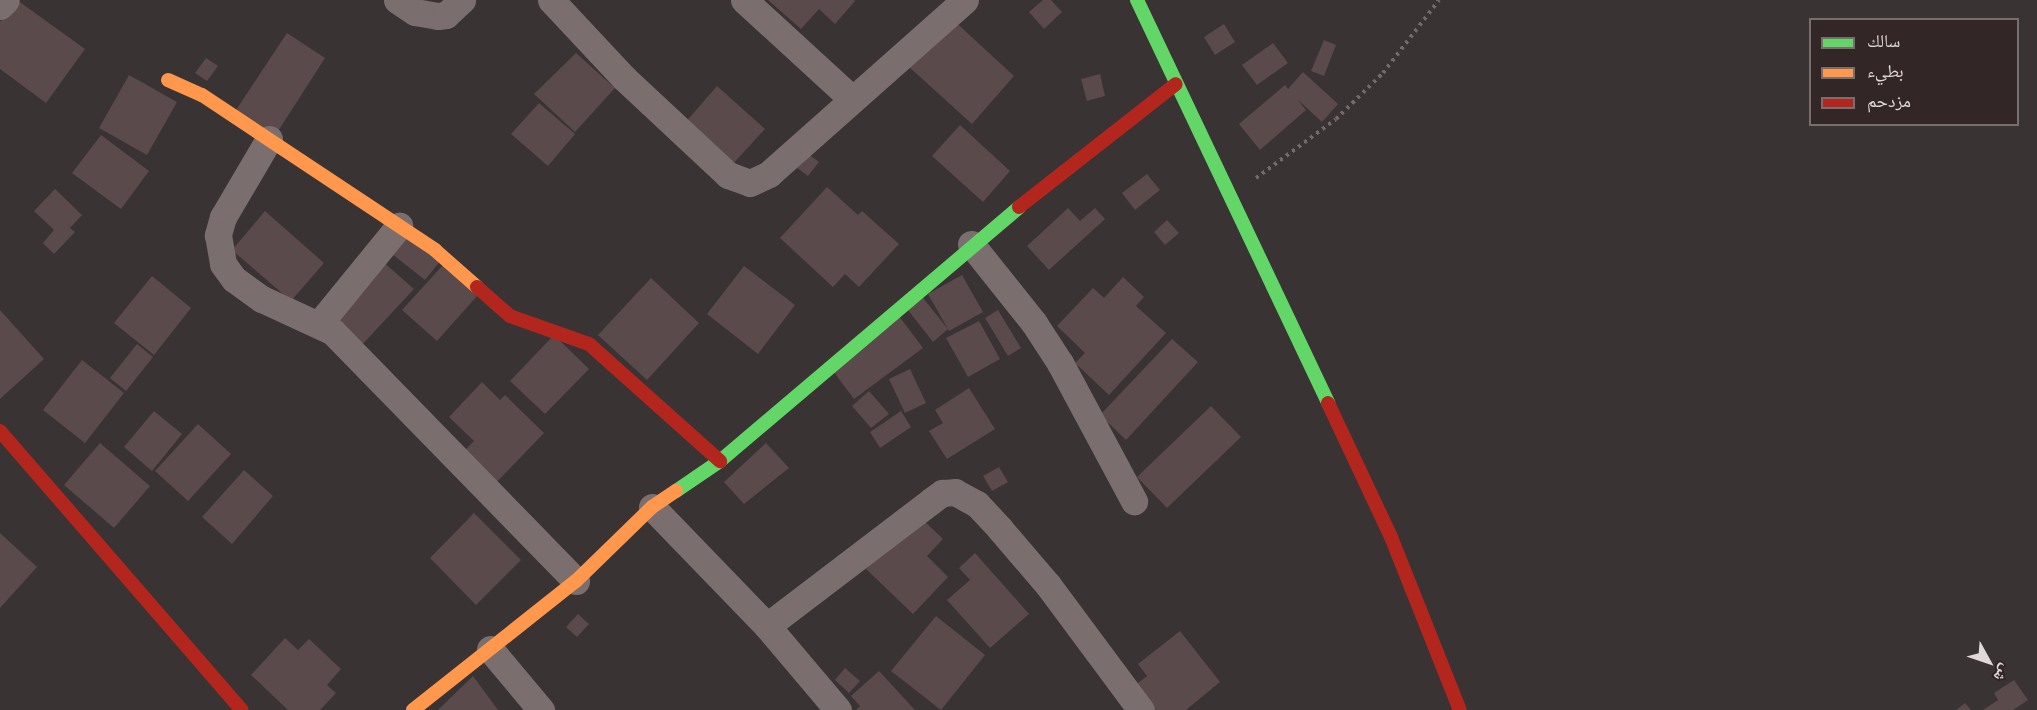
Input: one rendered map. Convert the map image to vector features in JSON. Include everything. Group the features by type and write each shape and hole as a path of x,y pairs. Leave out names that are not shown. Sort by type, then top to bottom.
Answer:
{"street":[{"path":"0,6 6,0"},
{"path":"397,0 415,12 438,16 446,15 462,0"},
{"path":"551,0 624,78 737,181 750,183 769,174 965,0"},
{"path":"744,0 851,99"},
{"path":"1137,0 1391,537 1460,710"},
{"path":"168,80 202,95 435,250 510,316 589,344 608,357 720,460"},
{"path":"413,710 576,581 652,507 720,460 971,244 1176,84"},
{"path":"269,139 223,217 219,251 223,264 247,289 319,324 376,375 576,581"},
{"path":"319,324 399,226"},
{"path":"971,244 1034,322 1060,363 1134,501"},
{"path":"0,431 242,710"},
{"path":"767,626 931,501 948,491 955,492 977,504 1048,585 1141,710"},
{"path":"652,507 767,626 838,710"},
{"path":"490,649 541,710"}],"path":[{"path":"1230,198 1336,119 1383,73 1439,0"}],"building":[{"path":"17,0 85,49 46,103 0,69 0,22"},
{"path":"768,0 855,1 835,24 819,9 801,29"},
{"path":"1043,0 1051,0 1062,12 1044,29 1029,12"},
{"path":"951,18 1014,76 972,124 908,66"},
{"path":"1224,24 1235,42 1215,55 1204,37"},
{"path":"287,33 325,58 273,139 234,113"},
{"path":"1324,40 1336,45 1324,76 1311,71"},
{"path":"1273,43 1288,63 1257,85 1242,65"},
{"path":"576,53 615,88 575,132 534,94"},
{"path":"206,58 218,66 207,81 195,73"},
{"path":"1303,72 1338,104 1322,122 1297,99 1306,110 1260,150 1239,124 1285,85 1288,89"},
{"path":"1100,74 1105,96 1087,101 1081,79"},
{"path":"129,75 177,102 147,155 99,128"},
{"path":"717,86 765,129 731,166 684,124"},
{"path":"539,103 575,134 548,166 511,134"},
{"path":"960,125 1010,171 983,202 932,156"},
{"path":"101,135 149,171 121,209 72,173"},
{"path":"803,150 819,162 808,176 792,164"},
{"path":"1147,174 1160,190 1135,210 1122,193"},
{"path":"827,187 858,215 862,211 899,244 859,287 845,274 833,287 780,238"},
{"path":"55,189 82,215 70,228 75,232 54,254 43,243 54,230 34,211"},
{"path":"1068,208 1080,221 1095,208 1105,219 1049,270 1027,246"},
{"path":"265,211 324,263 291,301 232,250"},
{"path":"1167,220 1179,233 1165,245 1154,232"},
{"path":"408,235 441,260 425,280 392,254"},
{"path":"380,259 414,289 360,347 327,317"},
{"path":"443,265 478,295 437,341 402,310"},
{"path":"744,266 795,305 758,354 707,314"},
{"path":"962,275 983,312 949,331 928,294"},
{"path":"152,276 191,308 154,355 114,323"},
{"path":"1123,277 1144,297 1136,306 1166,333 1109,395 1075,363 1085,353 1057,326 1093,288 1104,298"},
{"path":"651,278 699,323 647,380 598,335"},
{"path":"919,293 948,329 933,342 904,305"},
{"path":"0,310 44,359 0,399"},
{"path":"998,310 1021,348 1008,356 985,318"},
{"path":"899,316 923,348 854,399 830,367"},
{"path":"979,321 1000,359 968,377 946,338"},
{"path":"554,335 589,369 545,414 510,381"},
{"path":"1172,339 1198,362 1126,440 1100,415"},
{"path":"137,344 153,357 126,391 110,378"},
{"path":"82,360 124,393 85,443 43,410"},
{"path":"910,369 926,403 905,413 889,379"},
{"path":"482,382 500,400 505,395 544,433 492,487 459,456 474,441 449,417"},
{"path":"969,388 995,429 947,459 929,431 943,423 935,410"},
{"path":"869,391 889,414 871,428 852,406"},
{"path":"1211,406 1241,437 1167,508 1137,477"},
{"path":"154,411 182,434 152,471 124,447"},
{"path":"901,411 911,427 880,448 870,432"},
{"path":"198,424 231,454 188,501 155,471"},
{"path":"100,443 150,486 114,528 64,485"},
{"path":"766,443 789,468 744,504 724,482"},
{"path":"999,467 1008,482 992,491 983,476"},
{"path":"244,470 273,496 232,544 202,517"},
{"path":"474,513 521,560 476,605 430,558"},
{"path":"918,515 943,539 927,556 948,577 913,614 866,569"},
{"path":"0,533 37,567 0,608"},
{"path":"975,553 1029,614 990,648 947,600 970,580 959,568"},
{"path":"578,614 589,624 577,637 566,627"},
{"path":"936,616 985,655 941,710 891,671"},
{"path":"1180,631 1220,682 1186,710 1145,710 1129,690 1147,676 1138,664"},
{"path":"285,638 298,650 309,639 341,669 327,685 336,693 320,710 288,710 251,675"},
{"path":"845,668 860,681 849,693 835,680"},
{"path":"879,671 915,710 856,710 860,706 851,696"},
{"path":"473,676 498,710 438,710"},
{"path":"2014,680 2028,700 2013,710 1983,710 1998,700 1994,693"},
{"path":"1965,703 1971,710 1956,710"}],"traffic: fast":[{"path":"1137,0 1328,403"},
{"path":"676,491 720,461 1019,207"}],"traffic: slow":[{"path":"168,80 202,95 435,250 477,287"},
{"path":"413,710 576,581 652,507 676,491"}],"traffic: jam":[{"path":"1019,207 1176,84"},
{"path":"477,287 510,316 589,344 720,461"},
{"path":"1328,403 1391,537 1460,710"},
{"path":"0,431 242,710"}]}
